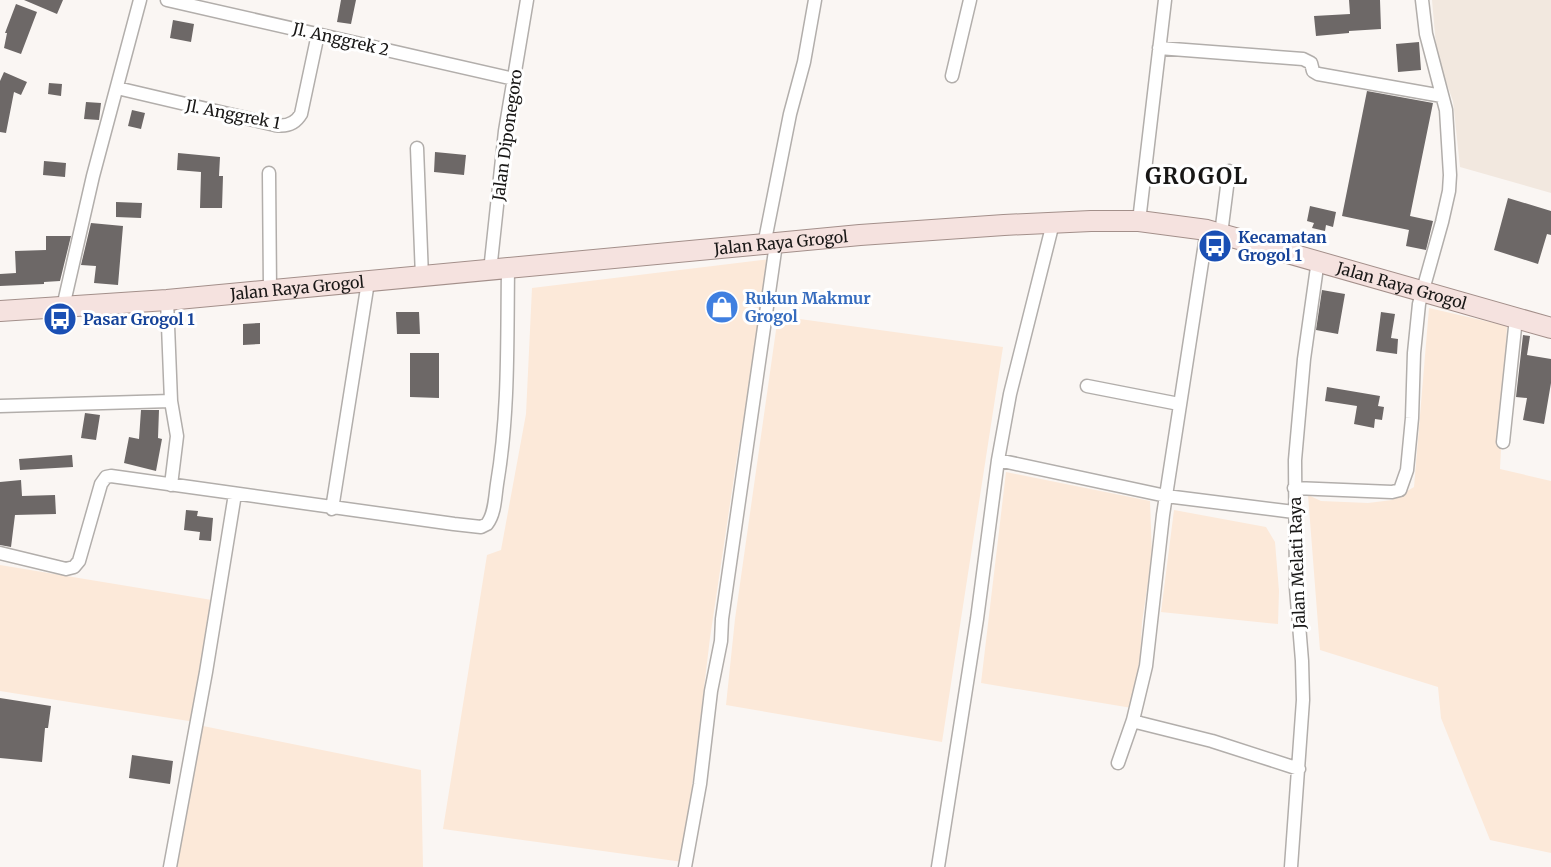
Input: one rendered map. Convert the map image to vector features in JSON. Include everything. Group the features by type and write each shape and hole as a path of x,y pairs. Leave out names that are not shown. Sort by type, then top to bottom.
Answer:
{"main road":[{"name":"Jalan Raya Grogol","path":"0,311 167,300 860,235 1053,223 1139,221 1214,232 1551,328"}],"street":[{"path":"63,307 93,176 140,0"},
{"name":"Jl. Anggrek 2","path":"167,0 514,79"},
{"name":"Jalan Diponegoro","path":"0,553 66,569 74,567 79,561 101,484 106,477 332,509 481,527 490,520 502,454 507,387 499,270 501,163 527,0"},
{"path":"685,867 700,783 711,691 721,640 770,244 790,114 804,62 815,0"},
{"path":"952,76 970,0"},
{"path":"1139,221 1165,0"},
{"path":"1294,488 1392,492 1400,490 1407,470 1418,310 1449,191 1450,176 1447,118 1426,34 1422,0"},
{"name":"Jl. Anggrek 1","path":"117,88 275,125 286,125 295,121 301,114 318,34"},
{"path":"1160,48 1303,59 1311,63 1313,71 1318,74 1442,96"},
{"path":"417,148 422,277"},
{"path":"1118,764 1133,720 1146,666 1179,404 1214,232 1229,171"},
{"path":"269,173 270,290"},
{"path":"938,867 977,619 998,460 1010,394 1053,223"},
{"name":"Jalan Melati Raya","path":"1291,867 1303,690 1296,588 1294,488 1303,370 1318,260"},
{"path":"332,509 368,282"},
{"path":"167,300 171,401 177,436 171,485"},
{"path":"1503,442 1516,318"},
{"path":"1087,386 1179,404"},
{"path":"0,406 171,401"},
{"path":"998,460 1166,496 1294,512"},
{"path":"170,867 206,672 235,494"},
{"path":"1133,720 1212,741 1299,769"}],"shaded area":[{"path":"1432,0 1551,0 1551,193 1460,167 1453,101 1437,57"},
{"path":"771,259 737,457 710,638 683,862 443,829 487,555 501,550 526,414 532,288"},
{"path":"1429,308 1507,326 1500,469 1551,481 1551,853 1490,840 1441,718 1438,687 1320,650 1308,495 1321,501 1368,503 1392,500 1414,487"},
{"path":"778,316 1003,347 942,742 726,705 735,619"},
{"path":"1006,472 1150,501 1152,556 1142,622 1140,665 1132,708 981,683"},
{"path":"1174,510 1266,527 1275,542 1279,591 1278,624 1161,612"},
{"path":"0,565 218,601 195,722 0,691"},
{"path":"198,725 421,770 423,867 175,867"}],"building":[{"path":"24,0 63,0 57,14"},
{"path":"341,0 356,0 351,24 337,22"},
{"path":"1349,0 1380,0 1381,29 1316,36 1314,16 1350,14"},
{"path":"16,4 37,12 21,54 4,48 7,33 5,33"},
{"path":"173,20 194,24 191,42 170,38"},
{"path":"1419,42 1421,70 1398,72 1396,44"},
{"path":"4,72 27,82 21,95 14,92 6,133 0,132 0,81"},
{"path":"49,83 62,84 61,96 48,94"},
{"path":"1367,91 1433,103 1410,216 1433,221 1426,250 1406,246 1409,230 1342,216"},
{"path":"86,102 101,103 99,120 84,119"},
{"path":"132,110 145,113 141,129 128,126"},
{"path":"435,152 466,155 464,175 434,172"},
{"path":"178,153 220,157 219,176 223,176 222,208 200,208 201,172 177,170"},
{"path":"44,161 66,163 65,177 43,175"},
{"path":"1508,198 1551,211 1551,235 1547,234 1538,264 1494,250"},
{"path":"116,202 142,203 141,218 116,217"},
{"path":"1310,206 1336,212 1333,227 1326,225 1325,231 1312,228 1314,223 1307,221"},
{"path":"91,223 123,226 118,285 94,283 96,266 81,265"},
{"path":"46,236 71,236 60,281 0,286 0,274 16,273 15,251 46,250"},
{"path":"1322,290 1345,294 1338,334 1316,330"},
{"path":"396,312 419,312 420,334 397,334"},
{"path":"1381,312 1395,314 1391,338 1398,339 1397,354 1376,351"},
{"path":"260,323 260,344 243,345 243,324"},
{"path":"1523,335 1530,336 1527,355 1551,359 1551,383 1544,424 1523,420 1527,398 1516,397"},
{"path":"410,353 439,353 439,398 410,397"},
{"path":"1327,387 1380,396 1378,406 1384,407 1382,420 1375,419 1374,428 1354,424 1357,406 1325,401"},
{"path":"141,410 159,410 158,438 162,439 156,471 124,463 129,437 139,439"},
{"path":"85,413 100,415 96,440 81,438"},
{"path":"72,455 73,467 20,470 19,459"},
{"path":"21,480 22,496 55,495 56,514 15,515 11,547 0,545 0,482"},
{"path":"186,510 198,511 197,516 213,518 211,541 199,540 200,532 184,530"},
{"path":"0,698 51,706 48,728 45,728 42,762 0,758"},
{"path":"132,755 173,761 170,784 129,778"}],"place":[{"name":"Kecamatan Grogol 1","path":"1215,246"},
{"name":"Rukun Makmur Grogol","path":"722,307"},
{"name":"Pasar Grogol 1","path":"60,319"}],"district":[{"name":"GROGOL","path":"1197,176"}]}
